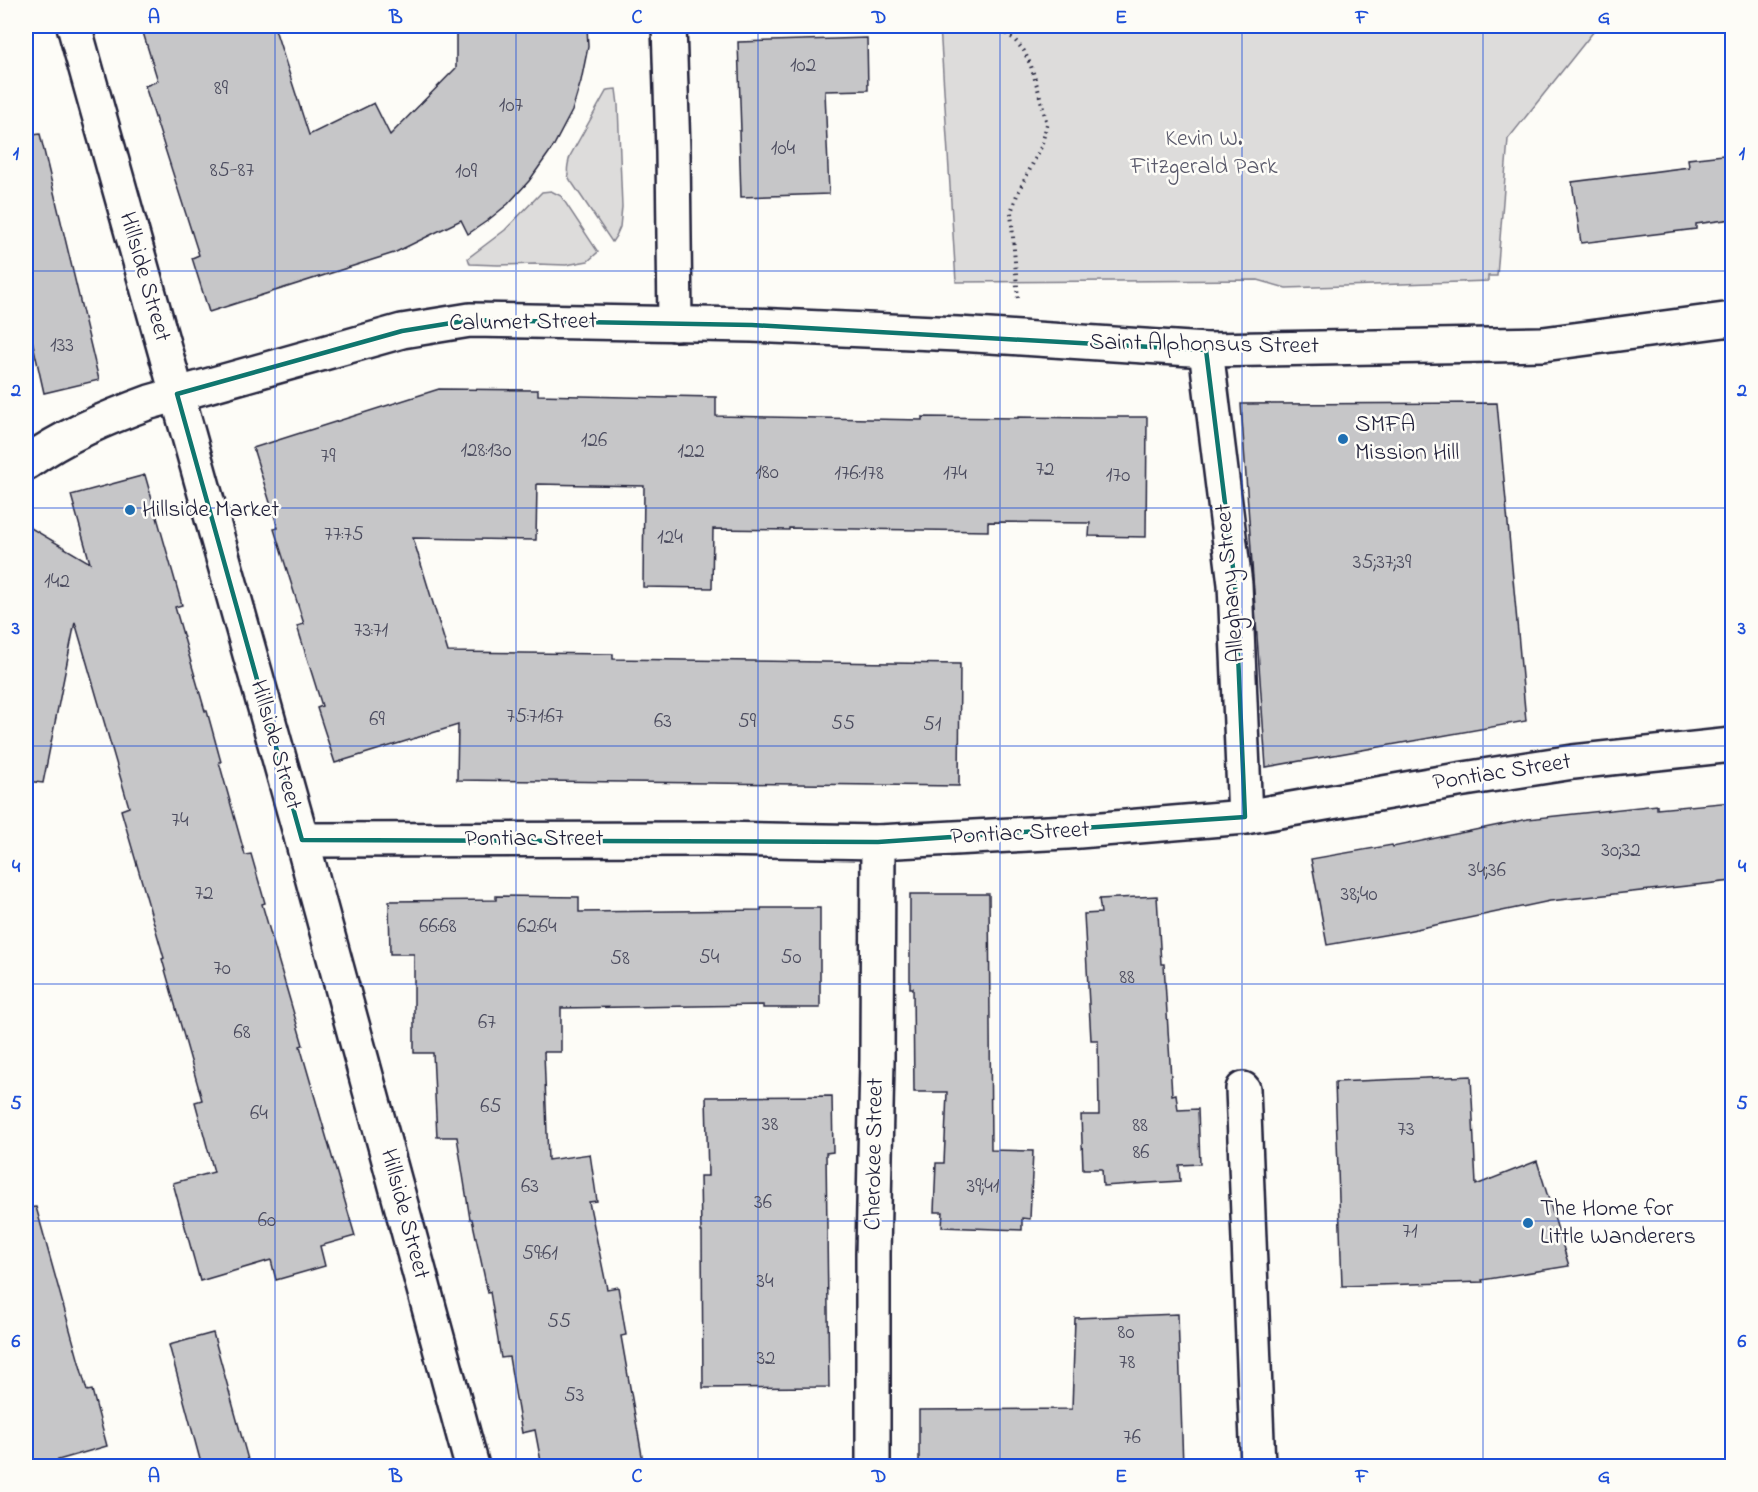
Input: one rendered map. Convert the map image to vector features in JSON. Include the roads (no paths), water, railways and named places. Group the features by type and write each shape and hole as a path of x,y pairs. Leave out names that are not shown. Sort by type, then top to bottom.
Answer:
{"street":[{"name":"Hillside Street","path":"74,26 302,840 472,1467"},
{"path":"669,26 675,324"},
{"name":"Saint Alphonsus Street","path":"675,324 958,334 1206,350 1543,344 1732,319"},
{"name":"Calumet Street","path":"26,463 54,445 124,411 402,331 457,321 675,324"},
{"name":"Alleghany Street","path":"1206,350 1235,584 1245,817"},
{"name":"Pontiac Street","path":"302,840 714,839 878,842 1067,832 1245,817 1573,762 1732,745"},
{"name":"Cherokee Street","path":"873,1467 878,842"},
{"path":"1243,1089 1258,1467"}],"place":[{"name":"SMFA Mission Hill","path":"1343,439"},
{"name":"Hillside Market","path":"130,510"},
{"name":"The Home for Little Wanderers","path":"1528,1223"}],"park label":[{"name":"Kevin W. Fitzgerald Park","path":"1204,153"}]}
